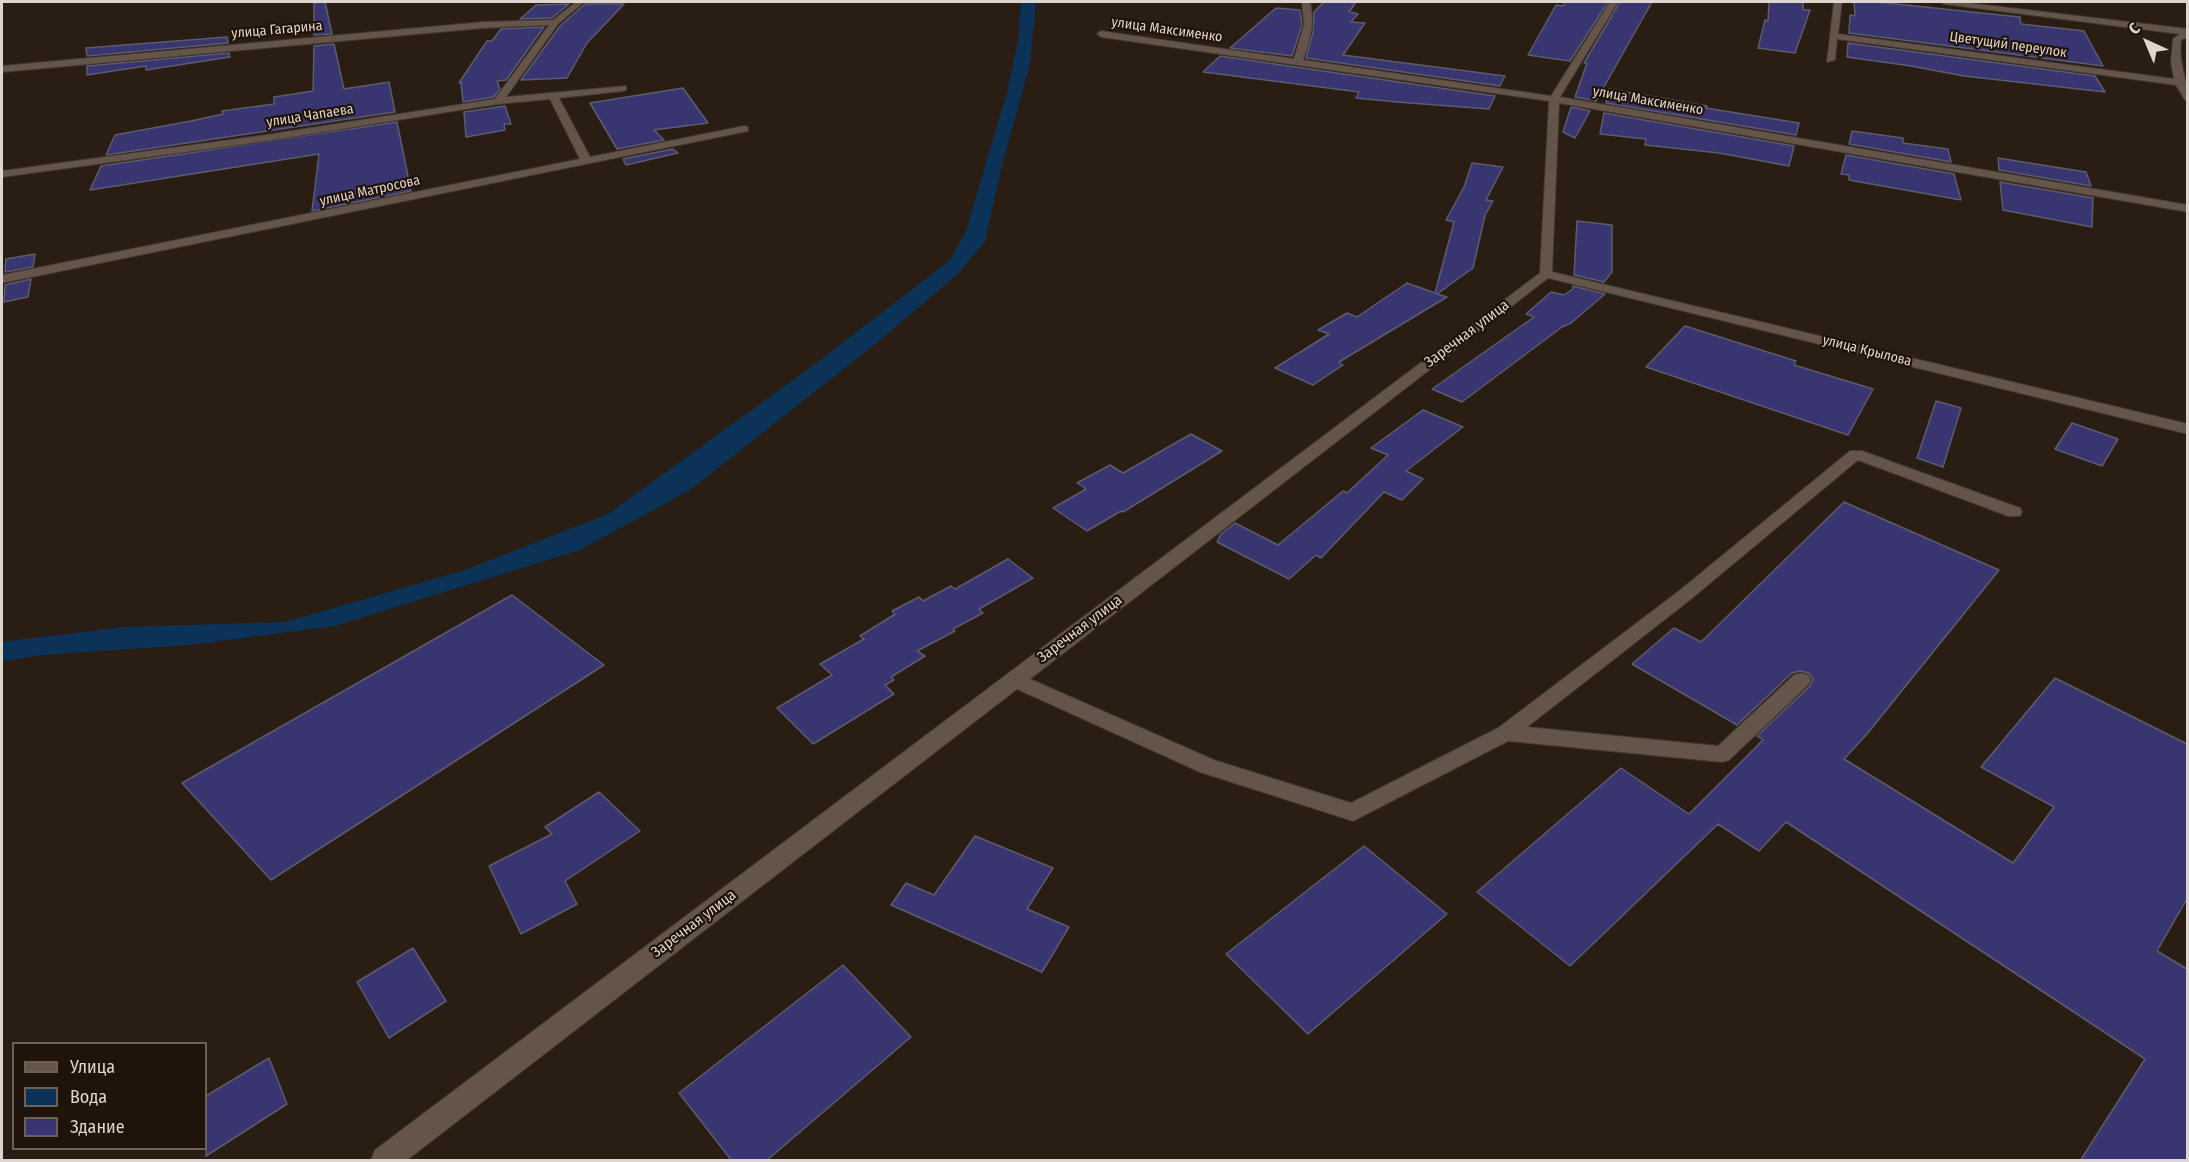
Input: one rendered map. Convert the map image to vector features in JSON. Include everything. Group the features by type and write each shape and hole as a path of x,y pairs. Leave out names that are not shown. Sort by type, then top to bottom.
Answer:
{"street":[{"path":"498,101 555,22 580,2"},
{"path":"1298,63 1308,33 1309,20 1306,2"},
{"path":"1546,274 1554,99 1614,2"},
{"path":"1830,60 1838,2"},
{"path":"1944,2 2187,32"},
{"name":"улица Гагарина","path":"2,69 483,25 555,22"},
{"path":"2187,32 2177,39 2176,45 2178,82 2187,98"},
{"name":"улица Максименко","path":"1101,34 1554,99 2187,209"},
{"name":"Цветущий переулок","path":"1835,36 2178,82"},
{"name":"улица Чапаева","path":"2,174 266,138 498,101 623,88"},
{"path":"553,95 586,161"},
{"name":"улица Матросова","path":"2,279 744,129"},
{"name":"улица Крылова","path":"1546,274 2187,429"},
{"name":"Заречная улица","path":"384,1161 1546,274"},
{"path":"1014,680 1207,766 1353,812 1505,733 1685,595 1856,454 2014,512"},
{"path":"1505,733 1722,753 1801,680"}],"water":[{"path":"1021,2 1036,2 1030,64 1002,165 985,241 960,272 879,341 690,490 580,550 335,626 189,645 42,655 2,661 2,642 124,627 285,622 465,570 608,514 819,361 950,260 966,231 1007,92 1018,41"}],"building":[{"path":"325,2 332,34 314,35 314,3"},
{"path":"1324,2 1356,2 1349,12 1358,14 1351,22 1365,23 1343,55 1505,76 1500,86 1306,58 1313,32 1314,12"},
{"path":"1565,2 1608,2 1570,61 1528,55 1556,5 1563,6"},
{"path":"1620,2 1652,2 1596,101 1575,97 1587,63 1584,63"},
{"path":"1769,2 1803,2 1803,10 1810,10 1795,53 1758,48 1765,20 1768,21"},
{"path":"1854,2 1877,2 2020,17 2021,24 2084,31 2103,66 1849,33 1850,15 1855,16"},
{"path":"569,4 552,18 520,19 536,5"},
{"path":"585,4 624,4 587,43 567,78 521,80 560,26"},
{"path":"1276,8 1300,10 1302,25 1292,56 1230,48"},
{"path":"544,27 506,80 497,81 500,89 494,97 463,102 461,82 459,83 487,41 492,41 501,29"},
{"path":"227,37 228,43 87,56 86,48"},
{"path":"1848,43 2095,76 2105,92 1964,76 1847,57"},
{"path":"334,44 344,89 389,82 395,112 106,155 115,135 223,114 222,111 274,104 274,97 313,91 314,46"},
{"path":"229,53 230,57 146,70 146,66 87,75 87,66"},
{"path":"1220,56 1495,96 1489,109 1397,102 1356,98 1359,92 1203,72"},
{"path":"683,88 708,123 654,130 664,140 617,149 590,103"},
{"path":"1608,89 1799,123 1796,135 1606,103"},
{"path":"505,106 511,124 504,124 505,130 466,137 464,112"},
{"path":"1571,107 1590,111 1575,138 1563,132"},
{"path":"1604,113 1794,146 1789,166 1719,153 1645,145 1646,139 1600,134"},
{"path":"397,122 411,191 312,211 319,154 90,190 101,166"},
{"path":"1852,131 1903,138 1903,143 1948,149 1951,162 1849,144"},
{"path":"673,149 678,153 626,165 623,159"},
{"path":"1846,155 1954,174 1961,200 1849,180 1849,175 1841,174"},
{"path":"1998,158 2086,172 2091,186 1999,170"},
{"path":"1472,163 1503,167 1486,200 1493,201 1485,215 1473,268 1437,294 1447,297 1339,362 1343,365 1313,385 1275,368 1329,334 1318,330 1347,313 1357,317 1407,283 1435,293 1454,222 1446,220 1464,187"},
{"path":"2000,182 2093,198 2092,227 2003,210"},
{"path":"1577,221 1612,225 1612,272 1604,282 1574,275"},
{"path":"35,254 33,267 5,272 6,259"},
{"path":"31,279 28,297 4,302 5,285"},
{"path":"1573,286 1605,294 1571,323 1562,327 1462,402 1432,389 1534,317 1526,314 1551,292 1564,295 1573,289"},
{"path":"1685,326 1796,361 1794,365 1873,389 1848,435 1646,367"},
{"path":"1936,401 1961,408 1943,467 1917,458"},
{"path":"1423,410 1463,427 1406,471 1423,479 1402,500 1384,492 1321,558 1316,555 1289,579 1217,542 1221,534 1235,523 1278,545 1343,491 1347,493 1388,455 1371,448"},
{"path":"2072,423 2118,439 2102,466 2055,449"},
{"path":"1191,434 1222,451 1123,512 1121,511 1087,531 1053,508 1086,489 1077,483 1110,465 1123,473"},
{"path":"1844,502 1999,570 1867,734 1844,759 2013,863 2054,807 1981,767 2055,678 2187,744 2187,899 2157,951 2187,969 2187,1161 2080,1161 2145,1059 1786,822 1759,851 1718,824 1570,966 1477,892 1621,768 1689,814 1763,740 1757,736 1810,686 1813,679 1809,673 1800,671 1792,673 1737,725 1632,664 1674,628 1701,642"},
{"path":"1008,559 1033,578 979,609 983,613 953,629 955,631 917,651 925,656 891,677 894,680 885,685 894,694 813,744 777,708 832,675 820,664 864,639 860,636 895,614 892,611 919,597 923,601 951,586 955,589"},
{"path":"512,595 604,665 271,880 182,783"},
{"path":"599,792 640,831 565,881 577,904 521,934 489,866 552,834 545,827"},
{"path":"975,836 1053,868 1027,909 1069,927 1042,972 891,905 906,883 934,895"},
{"path":"1364,846 1447,914 1308,1034 1226,954"},
{"path":"413,948 446,1001 389,1038 357,982"},
{"path":"843,965 911,1037 766,1161 732,1161 679,1093"},
{"path":"269,1058 287,1104 206,1156 207,1095"}]}
